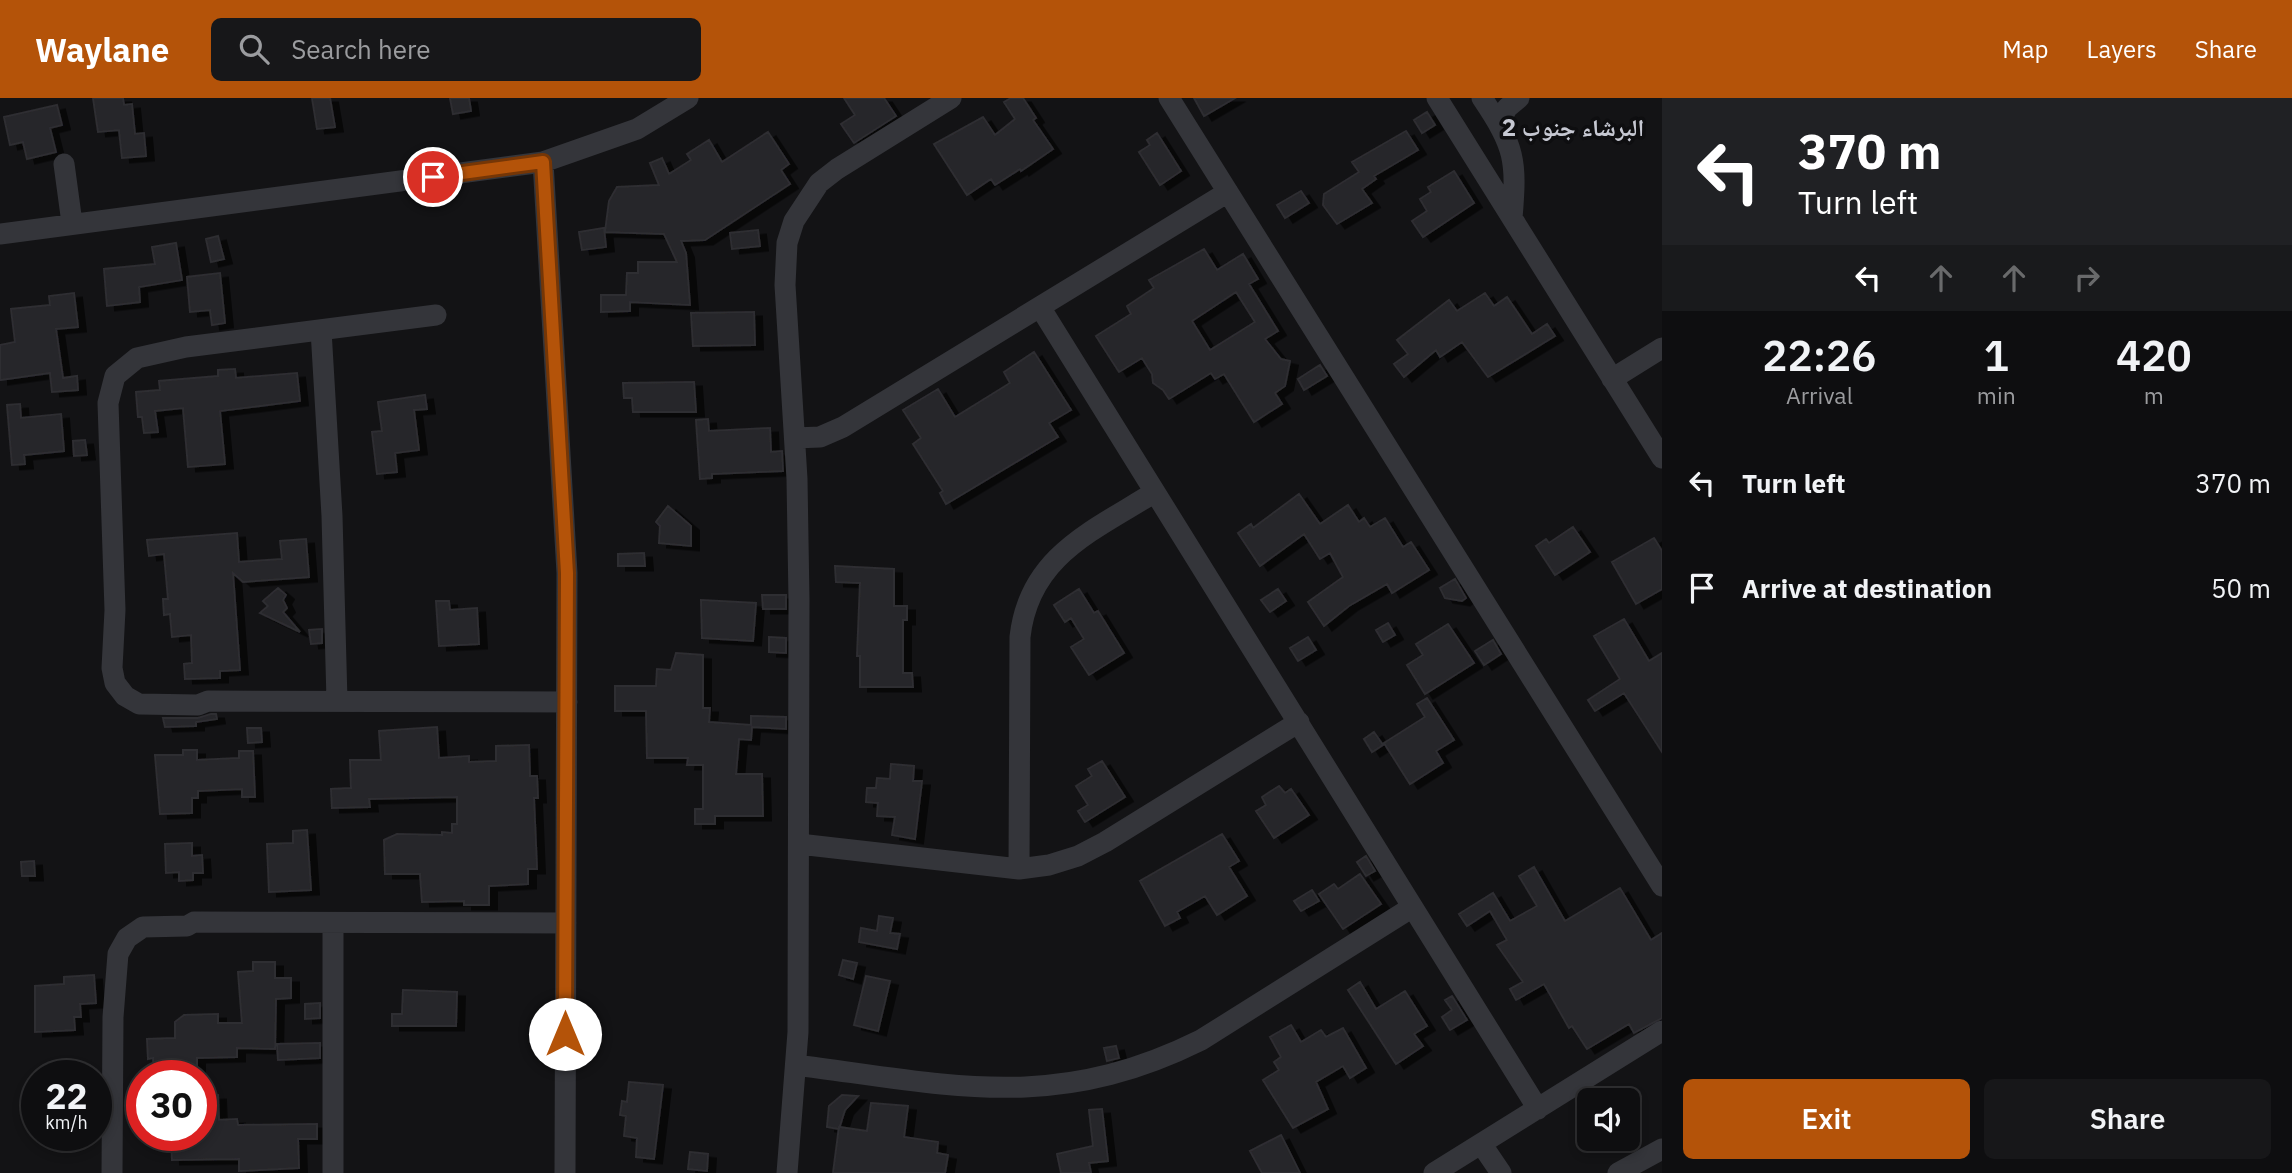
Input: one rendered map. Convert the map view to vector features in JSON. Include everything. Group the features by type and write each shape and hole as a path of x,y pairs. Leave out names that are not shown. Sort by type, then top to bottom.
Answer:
{"street":[{"path":"3,232 543,162 637,129 688,98"},
{"path":"787,1173 796,1065 799,560 795,438 784,265 794,221 812,192 837,169 950,98"},
{"path":"1169,98 1662,886"},
{"path":"1437,98 1662,458"},
{"path":"1482,98 1499,123 1514,159 1512,218"},
{"path":"1499,123 1507,108 1519,98"},
{"path":"543,162 565,508 565,1173"},
{"path":"64,164 72,223"},
{"path":"795,438 820,437 843,427 1228,192"},
{"path":"1040,307 1538,1109"},
{"path":"436,316 186,347 175,344 130,350 117,356 106,366 99,388 103,441 107,451 115,610 113,676 125,696 147,705 198,705 208,701 567,702"},
{"path":"321,330 332,516 337,701"},
{"path":"1612,379 1662,348"},
{"path":"1019,869 1020,637 1026,607 1039,579 1059,555 1155,492"},
{"path":"799,844 1019,869 1068,859 1105,842 1299,722"},
{"path":"796,1065 999,1089 1052,1087 1103,1078 1166,1058 1201,1040 1411,908"},
{"path":"112,1173 113,1017 108,1005 108,948 115,931 130,919 181,918 194,922 566,923"},
{"path":"333,923 333,1173"},
{"path":"1434,1173 1662,1031"},
{"path":"1482,1144 1502,1173"},
{"path":"1618,1173 1662,1149"}],"building":[{"path":"93,98 123,98 124,105 132,104 135,134 144,133 146,156 122,158 119,130 98,132"},
{"path":"312,98 330,98 335,127 317,129"},
{"path":"450,98 469,98 471,111 453,114"},
{"path":"844,98 884,98 896,116 854,143 841,124 855,115"},
{"path":"1011,98 1023,98 1036,118 1033,120 1053,149 995,185 991,179 967,195 934,144 983,117 995,135 1015,119 1004,102"},
{"path":"1194,98 1235,98 1204,116"},
{"path":"57,105 62,125 50,128 56,152 27,159 23,142 10,145 4,117"},
{"path":"1427,112 1435,125 1422,133 1414,120"},
{"path":"1406,131 1418,150 1374,176 1376,179 1362,189 1372,203 1337,224 1323,205 1324,194 1359,172 1352,162"},
{"path":"768,132 789,164 781,170 790,184 705,240 681,241 686,253 690,305 630,302 630,311 601,312 601,295 626,295 627,273 638,273 638,262 677,262 664,234 605,232 609,201 617,187 659,185 650,163 662,158 669,174 691,160 687,154 709,140 722,162"},
{"path":"1157,133 1181,171 1160,185 1139,152 1150,145 1147,140"},
{"path":"1454,171 1474,203 1423,237 1412,221 1427,211 1420,199 1431,192 1428,187"},
{"path":"1301,191 1309,203 1285,218 1277,205"},
{"path":"604,228 606,247 582,250 579,232"},
{"path":"758,230 760,246 732,249 730,233"},
{"path":"218,236 224,259 211,262 206,239"},
{"path":"176,243 182,280 139,287 140,302 107,306 104,269 155,264 152,247"},
{"path":"1204,249 1217,270 1243,254 1258,279 1249,284 1278,331 1265,339 1281,359 1290,361 1285,386 1275,393 1282,404 1254,422 1224,374 1215,379 1211,373 1169,399 1163,390 1153,383 1152,374 1142,358 1119,372 1096,336 1131,314 1127,306 1154,288 1149,280","holes":["1236,292 1255,322 1210,350 1192,321"]},
{"path":"220,273 225,323 212,325 210,310 190,312 187,277"},
{"path":"74,293 78,327 56,329 63,378 77,376 78,390 52,392 50,373 0,380 0,345 15,342 11,309 50,305 49,296"},
{"path":"1485,293 1494,306 1507,297 1532,334 1547,324 1555,336 1488,377 1462,342 1440,357 1436,350 1404,377 1394,364 1408,354 1397,340 1449,300 1457,311"},
{"path":"754,312 755,345 693,346 691,313"},
{"path":"1034,352 1071,410 1049,423 1058,437 946,504 940,493 943,491 913,444 921,438 903,410 938,389 955,417 1010,383 1004,372"},
{"path":"1320,365 1327,376 1304,390 1298,379"},
{"path":"235,369 236,378 297,373 300,401 220,411 225,464 188,467 183,408 155,411 158,432 144,433 142,417 138,417 136,392 160,390 159,381 218,376 218,370"},
{"path":"694,382 696,412 633,412 632,398 624,398 623,383"},
{"path":"425,395 427,409 414,410 419,450 395,453 397,472 377,474 372,432 382,431 378,402"},
{"path":"20,404 21,418 61,414 64,451 24,455 25,464 12,465 7,405"},
{"path":"708,419 709,431 770,428 771,452 782,451 783,471 712,474 712,478 700,479 696,420"},
{"path":"85,440 87,455 74,456 73,441"},
{"path":"1299,494 1320,524 1348,505 1359,522 1364,518 1370,527 1385,518 1403,547 1411,542 1429,570 1392,593 1387,584 1349,606 1324,626 1308,602 1343,577 1330,553 1320,559 1304,534 1260,566 1238,533 1251,524 1253,528"},
{"path":"668,506 691,526 691,546 659,543 660,526 656,522"},
{"path":"1573,527 1590,552 1555,575 1536,546 1546,539 1549,543"},
{"path":"237,533 239,562 282,559 280,541 306,539 309,577 243,582 233,573 240,670 220,671 220,678 185,679 184,664 192,663 191,635 172,637 170,614 164,615 163,599 168,599 164,554 149,556 147,540"},
{"path":"1654,538 1662,551 1662,589 1636,604 1612,562"},
{"path":"644,553 645,566 618,566 618,554"},
{"path":"835,566 894,569 894,606 907,606 907,620 903,620 903,673 912,673 913,687 860,687 860,656 857,656 860,583 836,582"},
{"path":"1455,579 1466,598 1462,601 1445,598 1440,588"},
{"path":"278,588 286,595 283,600 287,608 283,612 300,632 260,613 268,606 263,601"},
{"path":"1079,589 1094,613 1098,611 1124,653 1089,675 1071,647 1084,639 1071,618 1065,622 1054,605"},
{"path":"1278,589 1286,601 1270,612 1261,600"},
{"path":"762,595 786,595 786,609 763,609"},
{"path":"701,600 756,603 753,641 702,638"},
{"path":"436,601 449,601 450,610 477,608 479,644 439,646"},
{"path":"1624,619 1649,661 1662,653 1662,752 1624,693 1595,711 1588,700 1620,679 1594,636"},
{"path":"1388,623 1395,635 1383,642 1376,630"},
{"path":"1448,624 1474,663 1425,694 1407,665 1423,655 1416,644"},
{"path":"322,629 322,643 311,644 309,630"},
{"path":"769,637 786,638 786,653 769,652"},
{"path":"1308,637 1316,650 1298,661 1290,648"},
{"path":"1493,640 1501,654 1484,665 1475,651"},
{"path":"676,653 703,655 703,708 710,708 709,722 751,725 751,716 786,717 786,729 752,727 751,740 739,739 736,774 762,774 763,816 715,816 715,824 695,824 695,809 703,809 703,765 687,765 688,758 647,758 646,711 615,711 615,686 656,686 657,669 671,670"},
{"path":"1427,698 1454,740 1436,751 1443,763 1410,784 1384,743 1425,717 1417,704"},
{"path":"216,714 217,719 196,722 196,726 165,727 163,718 198,718"},
{"path":"437,727 439,758 469,756 469,762 496,761 496,746 529,745 530,776 537,776 538,798 534,798 537,869 528,869 528,884 489,886 489,905 464,905 464,901 422,902 420,874 385,874 384,840 397,834 452,833 452,824 457,824 457,797 369,799 370,807 332,808 331,789 351,788 350,760 381,760 379,731"},
{"path":"247,728 261,728 262,742 248,743"},
{"path":"1374,732 1383,745 1372,752 1364,739"},
{"path":"183,750 197,750 197,760 239,758 239,751 253,751 255,797 242,797 242,789 198,791 198,798 192,798 192,813 160,814 155,755 183,755"},
{"path":"1102,761 1125,797 1085,822 1078,811 1088,805 1076,786 1092,776 1088,769"},
{"path":"891,764 914,766 913,781 922,781 915,839 892,835 895,817 877,816 878,803 866,802 867,788 876,788 877,778 890,779"},
{"path":"1279,786 1285,793 1291,789 1309,815 1274,838 1256,811 1266,805 1262,797"},
{"path":"307,830 311,890 269,892 267,844 293,843 293,831"},
{"path":"1222,834 1239,861 1229,867 1247,896 1217,915 1205,896 1177,912 1180,918 1165,926 1140,881"},
{"path":"192,843 192,856 202,855 203,873 193,873 193,880 179,881 179,872 166,873 165,844"},
{"path":"1366,856 1375,871 1366,876 1357,862"},
{"path":"34,861 35,876 22,876 21,862"},
{"path":"1534,867 1565,921 1620,888 1651,940 1662,933 1662,1018 1634,1033 1629,1024 1587,1049 1572,1026 1569,1028 1544,984 1516,1000 1510,989 1523,982 1497,945 1507,940 1490,911 1467,926 1459,914 1493,893 1510,921 1537,906 1519,876"},
{"path":"1360,874 1381,904 1343,929 1319,894 1334,884 1338,889"},
{"path":"1312,890 1319,901 1301,911 1294,901"},
{"path":"879,916 893,918 890,933 900,934 897,949 859,942 861,928 877,931"},
{"path":"843,960 857,963 853,979 839,975"},
{"path":"253,962 275,962 275,978 291,978 291,998 276,999 275,1049 237,1048 237,1057 197,1060 148,1059 147,1039 175,1038 175,1022 184,1015 218,1014 218,1023 242,1023 238,972 253,971"},
{"path":"94,975 96,1003 80,1004 81,1017 74,1017 75,1030 35,1032 35,986 64,984 64,977"},
{"path":"866,976 890,981 878,1031 854,1025"},
{"path":"1360,982 1376,1009 1405,991 1427,1026 1414,1034 1423,1046 1396,1064 1348,990"},
{"path":"403,990 457,992 456,1026 392,1026 392,1014 402,1014"},
{"path":"1452,996 1467,1020 1450,1030 1442,1017 1452,1010 1445,1000"},
{"path":"320,1003 320,1018 305,1019 305,1004"},
{"path":"1291,1025 1301,1042 1321,1030 1326,1037 1343,1028 1366,1068 1350,1078 1343,1066 1316,1082 1328,1109 1293,1128 1263,1080 1279,1070 1274,1062 1281,1057 1270,1037"},
{"path":"320,1043 320,1058 278,1060 277,1044"},
{"path":"1116,1046 1119,1058 1107,1061 1104,1048"},
{"path":"629,1082 663,1085 654,1159 636,1157 637,1138 624,1136 626,1116 620,1115 622,1101 627,1102"},
{"path":"217,1095 219,1120 237,1119 238,1125 317,1124 317,1139 298,1139 299,1168 239,1171 239,1159 172,1160 172,1151 217,1151"},
{"path":"842,1095 858,1096 845,1110 839,1129 827,1127 829,1106"},
{"path":"871,1103 908,1106 904,1137 938,1142 937,1153 948,1155 945,1173 833,1173 839,1127 867,1131"},
{"path":"1102,1109 1108,1161 1089,1163 1091,1173 1061,1173 1057,1154 1093,1146 1089,1110"},
{"path":"1281,1135 1300,1173 1262,1173 1250,1151"},
{"path":"690,1152 708,1154 707,1171 688,1169"}],"district":[{"name":"البرشاء جنوب 2","path":"1573,128"}],"route":[{"path":"433,177 543,162 567,573 565,1034"}]}
